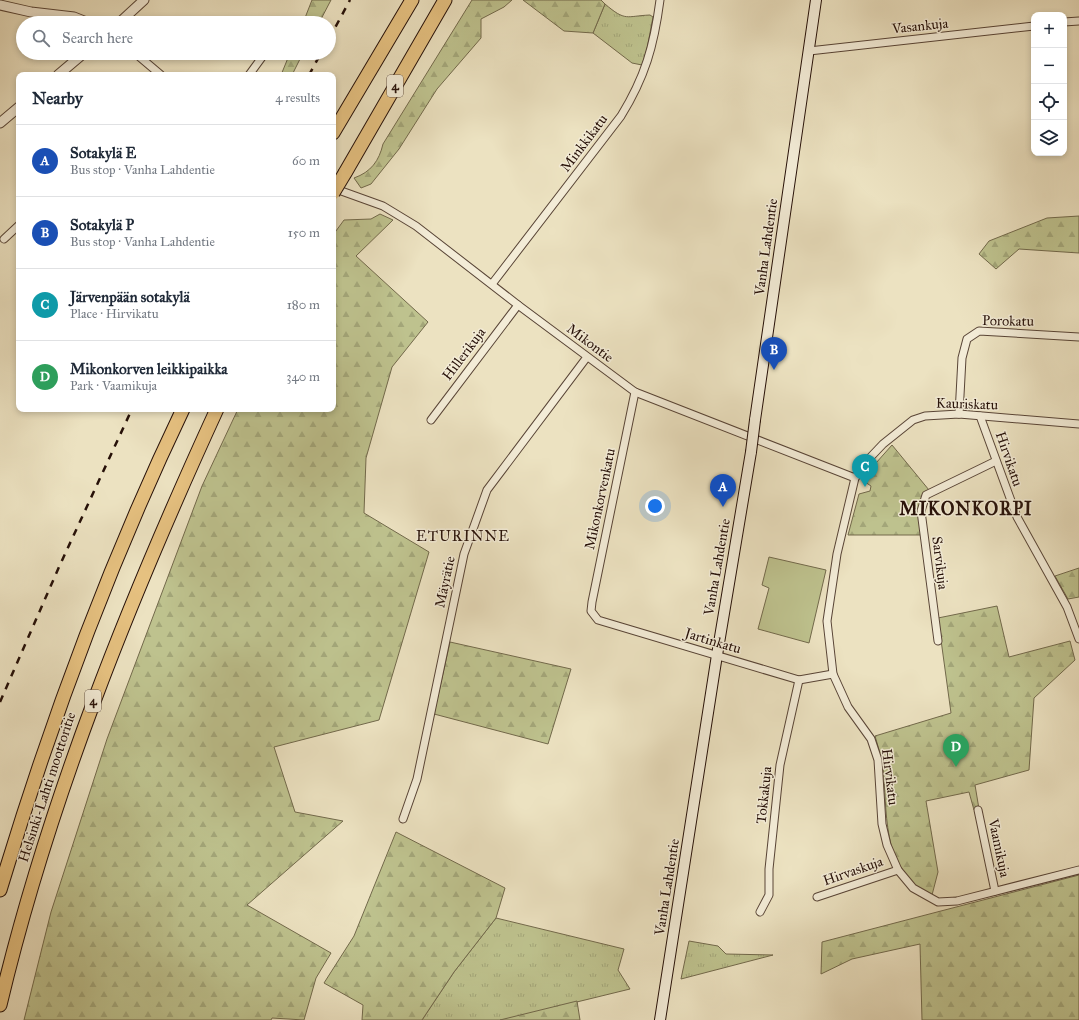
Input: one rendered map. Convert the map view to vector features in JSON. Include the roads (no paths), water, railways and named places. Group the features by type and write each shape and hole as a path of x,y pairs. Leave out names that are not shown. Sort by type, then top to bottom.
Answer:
{"highway":[{"name":"4","path":"336,128 412,0"},
{"name":"4","path":"336,188 445,0"},
{"name":"Helsinki-Lahti moottoritie","path":"0,890 18,829 60,705 117,558 182,412"},
{"name":"Helsinki-Lahti moottoritie","path":"0,1005 21,924 89,712 145,571 216,412"}],"main road":[{"name":"Vanha Lahdentie","path":"660,1020 717,655 756,420 816,0"}],"street":[{"path":"127,16 144,0"},
{"name":"Minkkikatu","path":"492,284 621,116 635,92 648,63 660,0"},
{"path":"0,5 31,12 65,16"},
{"path":"1067,22 1079,21"},
{"name":"Vasankuja","path":"809,51 1031,26"},
{"path":"62,72 76,60"},
{"path":"143,60 157,72"},
{"path":"251,72 260,60"},
{"path":"0,123 16,110"},
{"name":"Mikontie","path":"336,189 383,206 416,226 518,305 635,392 855,478"},
{"path":"4,239 16,228"},
{"name":"Hillerikuja","path":"431,420 518,305"},
{"name":"Porokatu","path":"959,414 962,358 967,339 978,330 1079,337"},
{"name":"Mäyrätie","path":"403,819 417,779 464,554 487,490 587,357"},
{"name":"Mikonkorvenkatu","path":"591,611 635,392"},
{"name":"Kauriskatu","path":"855,478 864,464 883,444 913,420 925,416 959,414 1079,424"},
{"name":"Hirvikatu","path":"980,416 1017,517 1067,607 1079,639"},
{"name":"Sarvikuja","path":"938,641 921,511 926,495 996,461"},
{"name":"Hirvikatu","path":"855,478 837,554 827,621 833,674 848,707 871,738 878,760 882,824 887,845 898,870 913,888 938,902 957,901 1079,870"},
{"name":"Jartinkatu","path":"591,611 598,620 800,680 833,674"},
{"name":"Tokkakuja","path":"760,912 769,895 769,869 780,765 800,680"},
{"name":"Vaamikuja","path":"978,810 995,891"},
{"name":"Hirvaskuja","path":"817,897 898,870"}],"railway":[{"path":"336,26 350,0"},
{"path":"311,72 317,60"},
{"path":"0,702 59,567 131,412"}],"place":[{"name":"Sotakylä P","path":"774,370"},
{"name":"Järvenpään sotakylä","path":"865,487"},
{"name":"Sotakylä E","path":"723,507"},
{"name":"Mikonkorven leikkipaikka","path":"956,767"}],"district":[{"name":"MIKONKORPI","path":"966,509"},
{"name":"ETURINNE","path":"463,536"}]}
